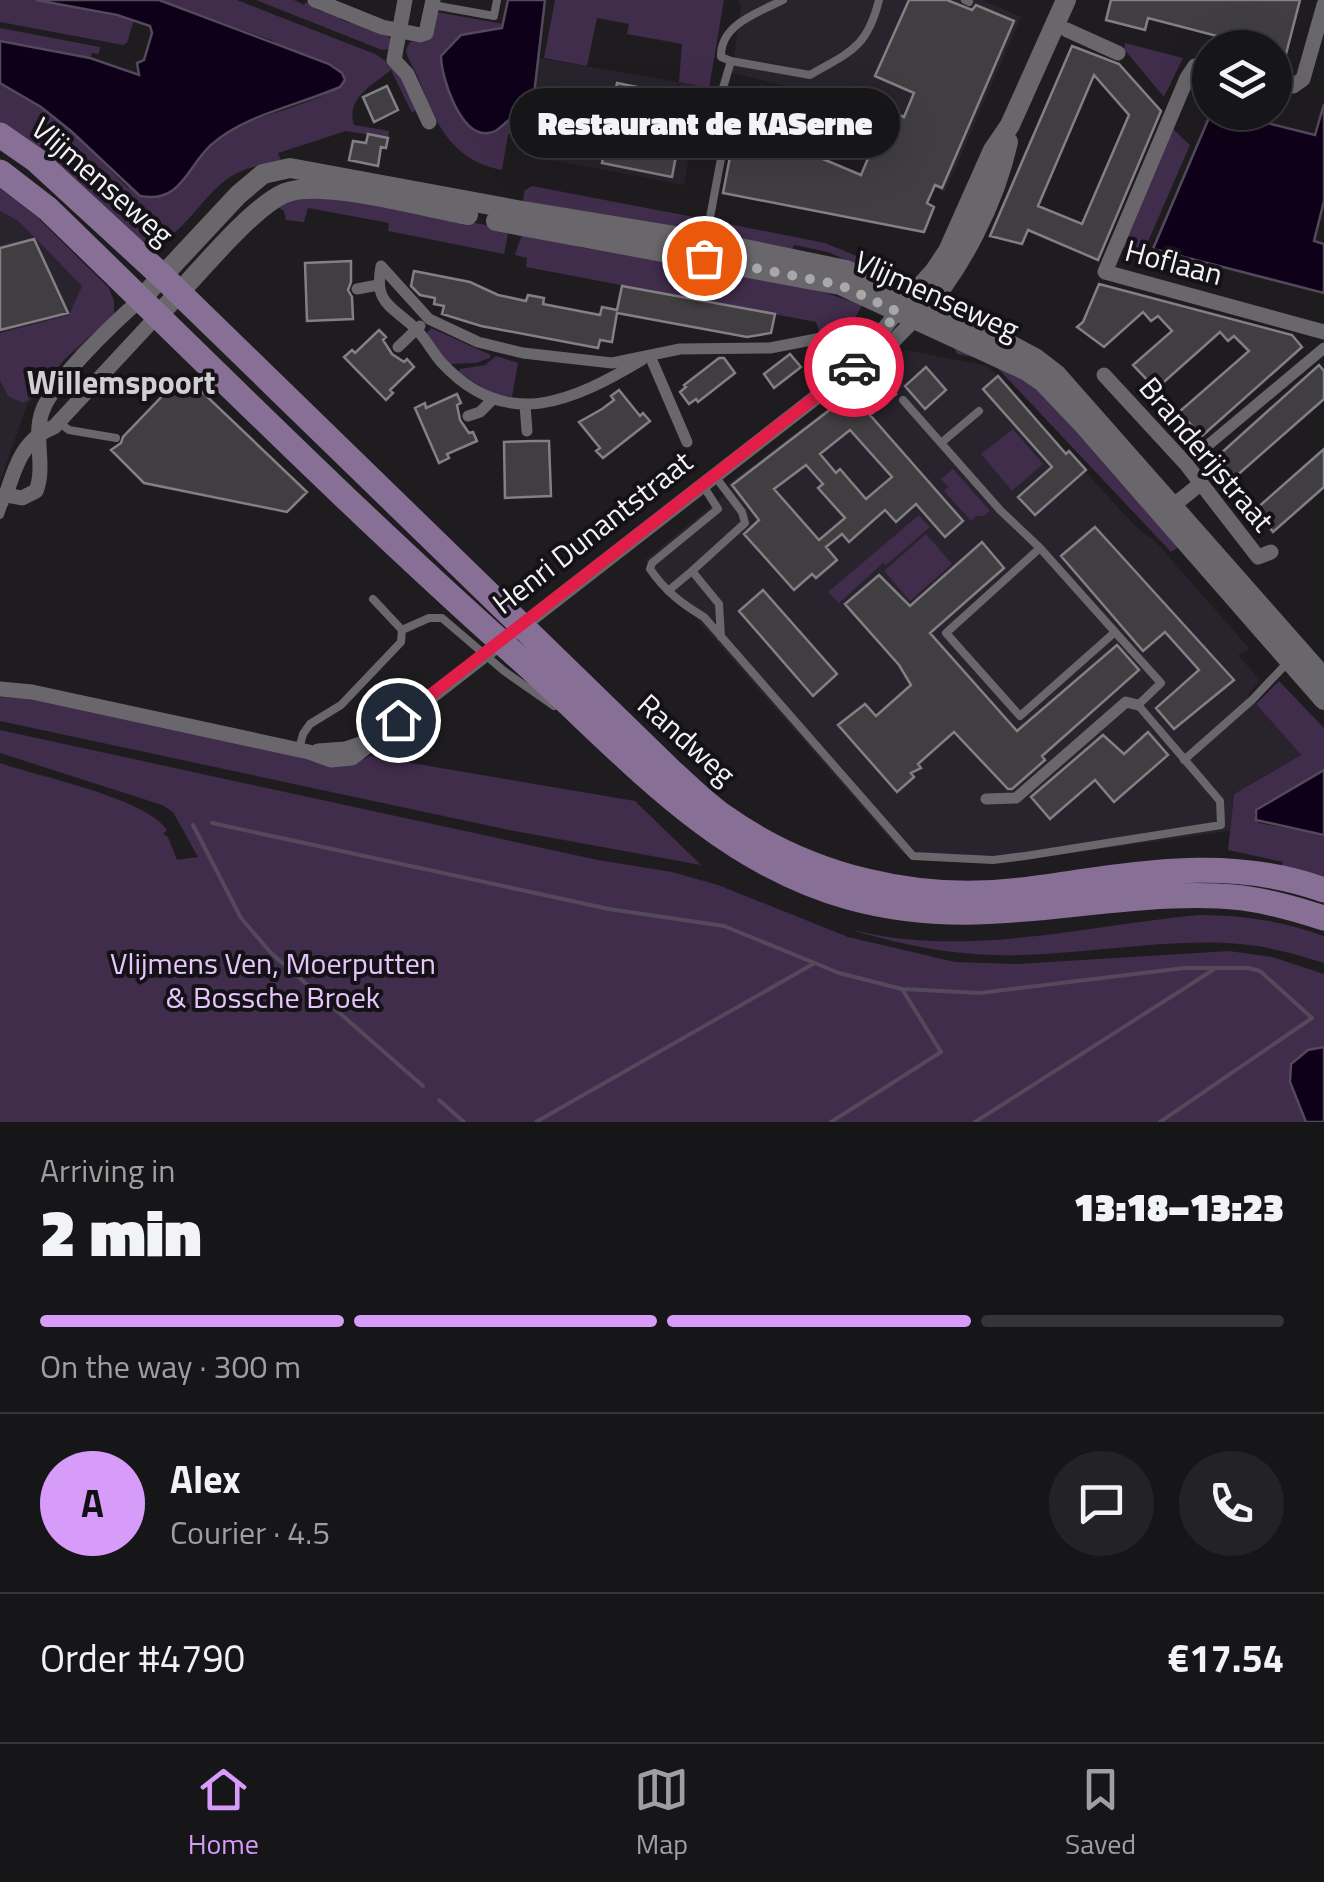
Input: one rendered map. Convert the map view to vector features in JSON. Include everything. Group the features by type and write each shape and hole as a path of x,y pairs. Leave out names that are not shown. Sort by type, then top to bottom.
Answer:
{"main road":[{"name":"Vlijmenseweg","path":"0,135 36,160 171,285"},
{"name":"Vlijmenseweg","path":"0,172 48,208 150,307"},
{"name":"Randweg","path":"171,285 670,771 722,815 752,834 812,865 869,882 921,891 1017,890 1188,868 1256,873 1324,890"},
{"name":"Randweg","path":"150,307 396,548 664,793 717,835 778,871 859,900 899,908 983,914 1140,898 1222,896 1266,902 1324,918"}],"street":[{"path":"316,0 398,32 420,35 426,33 433,2"},
{"path":"405,0 394,60 407,74 430,122"},
{"path":"913,309 968,244 998,174 1010,125 1066,0"},
{"path":"1292,86 1303,80 1324,5"},
{"path":"1067,30 1118,53"},
{"name":"Hoflaan","path":"1192,71 1105,272 1323,339"},
{"name":"Vlijmenseweg","path":"150,307 254,181 270,170 290,168 705,250 846,270 913,309 1003,340 1048,367 1324,700"},
{"path":"614,369 496,347 452,332 429,319 381,266 378,285 386,306 416,329 446,367 492,400 544,405 578,394 614,369 650,356 708,346 770,348 837,335 853,338"},
{"path":"356,289 378,285"},
{"path":"2,504 28,444 41,430 58,422 150,307"},
{"path":"2,504 36,491 41,414 49,397 150,307"},
{"name":"Henri Dunantstraat","path":"849,373 872,341 913,309"},
{"name":"Henri Dunantstraat","path":"0,690 32,692 304,751 344,748 373,740 849,373 872,362 913,309"},
{"path":"398,348 429,319"},
{"path":"1201,450 1323,339"},
{"path":"650,356 687,442"},
{"name":"Branderijstraat","path":"1104,375 1258,557 1272,552"},
{"path":"468,416 480,412 492,400"},
{"path":"525,405 527,431"},
{"path":"1167,511 1200,484"},
{"name":"Vlijmenseweg","path":"1167,511 1324,678"},
{"path":"986,799 1016,798 1126,702 1138,705"}],"lane":[{"path":"433,2 494,16 497,0"},
{"path":"782,0 734,27 725,36 721,57 810,75 859,46 870,28 878,0"},
{"path":"705,250 725,137 724,88 731,62"},
{"path":"853,338 872,341"},
{"path":"708,480 718,509 652,563 650,569 668,592 704,617 913,856 993,860 1220,825 1220,802 1138,705 1161,684 903,400"},
{"path":"941,443 980,411"},
{"path":"58,422 69,430 116,438"},
{"path":"668,592 744,523 742,512 708,480"},
{"path":"1040,548 946,633 1020,716 1115,632"},
{"path":"692,571 719,604 721,637"},
{"path":"373,599 402,630"},
{"path":"402,630 429,618 442,618 504,672 621,751"},
{"path":"304,751 303,734 310,724 341,705 400,642 402,630"},
{"path":"1184,760 1290,661"}],"shaded area":[{"path":"36,0 159,0 329,64 345,80 340,87 239,126 211,145 174,189 165,195 140,196 71,131 41,107 0,83 0,41 90,58 139,75 137,63 144,60 152,33 150,26 117,15"},
{"path":"508,0 545,0 532,112 511,119 494,131 478,132 454,104 441,56 461,35 502,28"},
{"path":"738,0 983,0 1021,17 945,192 844,148 850,133 825,121 816,93 732,73 741,5"},
{"path":"538,58 701,86 684,185 524,155"},
{"path":"1324,104 1324,201 1314,241 1324,244 1324,293 1153,249 1204,130 1292,129 1315,135"},
{"path":"0,211 18,221 82,286 87,344 66,357 27,405 0,482"},
{"path":"905,350 988,366 1138,529 1154,540 1250,649 1238,655 1260,680 1248,695 1301,755 1234,794 1230,831 994,864 903,854 645,560 731,490 728,484"},
{"path":"1324,770 1324,835 1256,820 1256,810"},
{"path":"1324,1047 1324,1122 1306,1122 1290,1082 1291,1064 1308,1050"}],"green space":[{"path":"0,0 36,0 134,20 123,45 0,22"},
{"path":"159,0 237,0 375,54 401,71 418,109 412,113 391,70 362,93 353,115 354,125 389,131 388,138 346,131 278,153 282,163 240,171 226,180 162,243 139,241 0,126 0,83 41,107 71,131 128,188 165,196 214,144 233,130 343,85 271,40"},
{"path":"256,0 294,0 304,5 306,2 318,7 317,10 387,34 390,49 382,50"},
{"path":"539,0 524,119 508,135 502,170 470,158 448,138 406,50 410,42 421,40 437,12 503,24"},
{"path":"555,0 724,0 709,88 679,82 682,44 627,34 629,24 597,18 587,66 544,58"},
{"path":"0,28 100,47 99,54 92,53 90,58 0,41"},
{"path":"1125,43 1183,58 1164,97 1124,49"},
{"path":"1173,129 1190,145 1143,253 1122,247"},
{"path":"532,186 704,219 698,234 523,204 524,191"},
{"path":"0,188 37,217 109,288 114,301 114,314 23,403 8,396 0,380 0,333 69,315 82,286 18,221 0,211"},
{"path":"325,195 502,228 508,234 504,254 388,231 389,223 308,208 304,222 286,220 284,211 276,206 290,199"},
{"path":"714,221 825,243 881,266 878,274 828,252 794,245 792,250 721,237"},
{"path":"522,234 555,237 579,247 805,286 862,305 848,332 820,333 816,322 526,267 527,258 515,255"},
{"path":"431,328 491,355 490,358 449,364 426,334"},
{"path":"950,338 1041,386 1118,479 1149,505 1183,544 1171,552 990,360 957,354"},
{"path":"496,356 518,363 512,397 492,394 459,372 485,365"},
{"path":"1013,429 1043,464 1012,491 981,454"},
{"path":"953,469 990,511 984,516 971,521 944,491 948,487 941,479"},
{"path":"919,515 930,527 886,565 883,563 839,603 828,592"},
{"path":"926,534 952,564 910,601 884,571"},
{"path":"1279,681 1324,728 1324,770 1256,809 1254,815 1259,823 1324,835 1324,883 1279,871 1283,862 1228,850 1234,794 1301,755 1256,704"},
{"path":"0,697 32,698 357,762 370,756 635,801 701,865 509,830 0,721"},
{"name":"Vlijmens Ven, Moerputten & Bossche Broek","path":"0,730 598,860 672,872 718,885 848,937 955,962 1017,964 1229,951 1272,957 1324,974 1324,1122 0,1122 0,763 138,808 167,830 163,834 177,860 198,857 173,812 162,805 0,753"},
{"path":"1199,915 1262,920 1324,936 1324,963 1276,950 1226,943 1174,943 1044,954 975,954 851,930 898,938 978,941"}],"building":[{"path":"909,0 947,0 972,10 976,5 1014,21 942,188 935,185 927,203 934,207 924,232 723,193 740,124 861,175 869,156 846,146 865,101 904,117 914,93 875,76"},
{"path":"1111,0 1300,0 1292,31 1194,30 1148,18 1145,30 1106,20"},
{"path":"1072,46 1119,64 1161,111 1098,260 1028,230 1022,244 990,236","holes":["1094,75 1129,115 1082,224 1038,206"]},
{"path":"617,83 687,97 672,177 602,163"},
{"path":"387,86 398,110 374,122 363,97"},
{"path":"368,134 388,138 386,148 381,147 378,166 349,160 353,141 366,143"},
{"path":"34,239 68,313 0,330 0,248"},
{"path":"351,261 348,290 353,319 307,321 305,263"},
{"path":"414,271 470,282 498,295 526,301 528,295 544,298 543,304 600,315 602,307 617,310 622,286 775,314 771,333 747,337 617,313 612,342 600,340 598,348 481,326 442,314 444,306 434,304 435,298 420,295 411,286"},
{"path":"1099,284 1292,335 1302,347 1202,436 1179,412 1249,351 1234,336 1228,341 1220,332 1156,389 1133,365 1172,331 1158,316 1151,321 1143,312 1104,347 1077,327 1083,322"},
{"path":"379,330 392,354 404,362 407,359 414,367 390,390 393,393 386,400 344,357 352,350 355,353"},
{"path":"790,354 801,367 774,388 764,374"},
{"path":"724,358 735,373 698,402 696,399 689,404 680,392 684,385"},
{"path":"1319,365 1324,371 1324,399 1234,478 1219,455"},
{"path":"926,367 946,390 925,409 905,386"},
{"path":"879,372 896,394 870,415 963,521 945,537 916,504 896,522 885,510 849,542 842,534 826,547 837,560 794,590 744,534 759,520 732,485","holes":["850,430 892,477 866,499 840,469 836,473 820,454","806,465 823,484 818,488 845,518 819,540 774,489"]},
{"path":"998,376 1066,454 1069,451 1086,470 1035,515 1018,497 1052,467 983,389"},
{"path":"181,382 197,387 307,492 287,512 144,483 111,450 171,387"},
{"path":"619,390 640,416 643,413 650,421 603,458 596,451 600,448 579,422 614,400 611,396"},
{"path":"457,394 460,420 477,441 447,454 449,458 439,463 415,408 425,403 426,408"},
{"path":"549,441 551,496 505,498 504,442"},
{"path":"1324,449 1324,487 1273,532 1256,509"},
{"path":"1095,527 1234,680 1174,729 1156,708 1199,670 1165,632 1143,651 1061,556"},
{"path":"982,542 1004,568 930,633 1017,731 1117,645 1139,670 1042,756 1045,760 1012,789 954,732 918,764 921,768 911,773 914,777 897,792 838,725 865,704 876,716 911,685 899,665 845,604 879,575 910,606"},
{"path":"763,590 837,674 813,696 739,611"},
{"path":"1148,732 1168,755 1114,802 1095,780 1050,819 1031,797 1103,735 1124,754"}],"waterway":[{"path":"212,823 609,909 724,926 839,973 902,989 980,993 1184,968 1248,968 1260,971 1312,1018 1160,1122"},
{"path":"193,825 241,918 271,953 423,1086"},
{"path":"536,1122 813,964"},
{"path":"975,1122 1213,970"},
{"path":"831,1122 941,1052 902,989"},
{"path":"439,1100 464,1122"}],"way so far":[{"path":"704,258 840,285 898,312 854,367"}],"place":[{"name":"Restaurant de KASerne","path":"704,258"}],"district":[{"name":"Willemspoort","path":"121,382"}],"route":[{"path":"398,720 854,367"}]}
